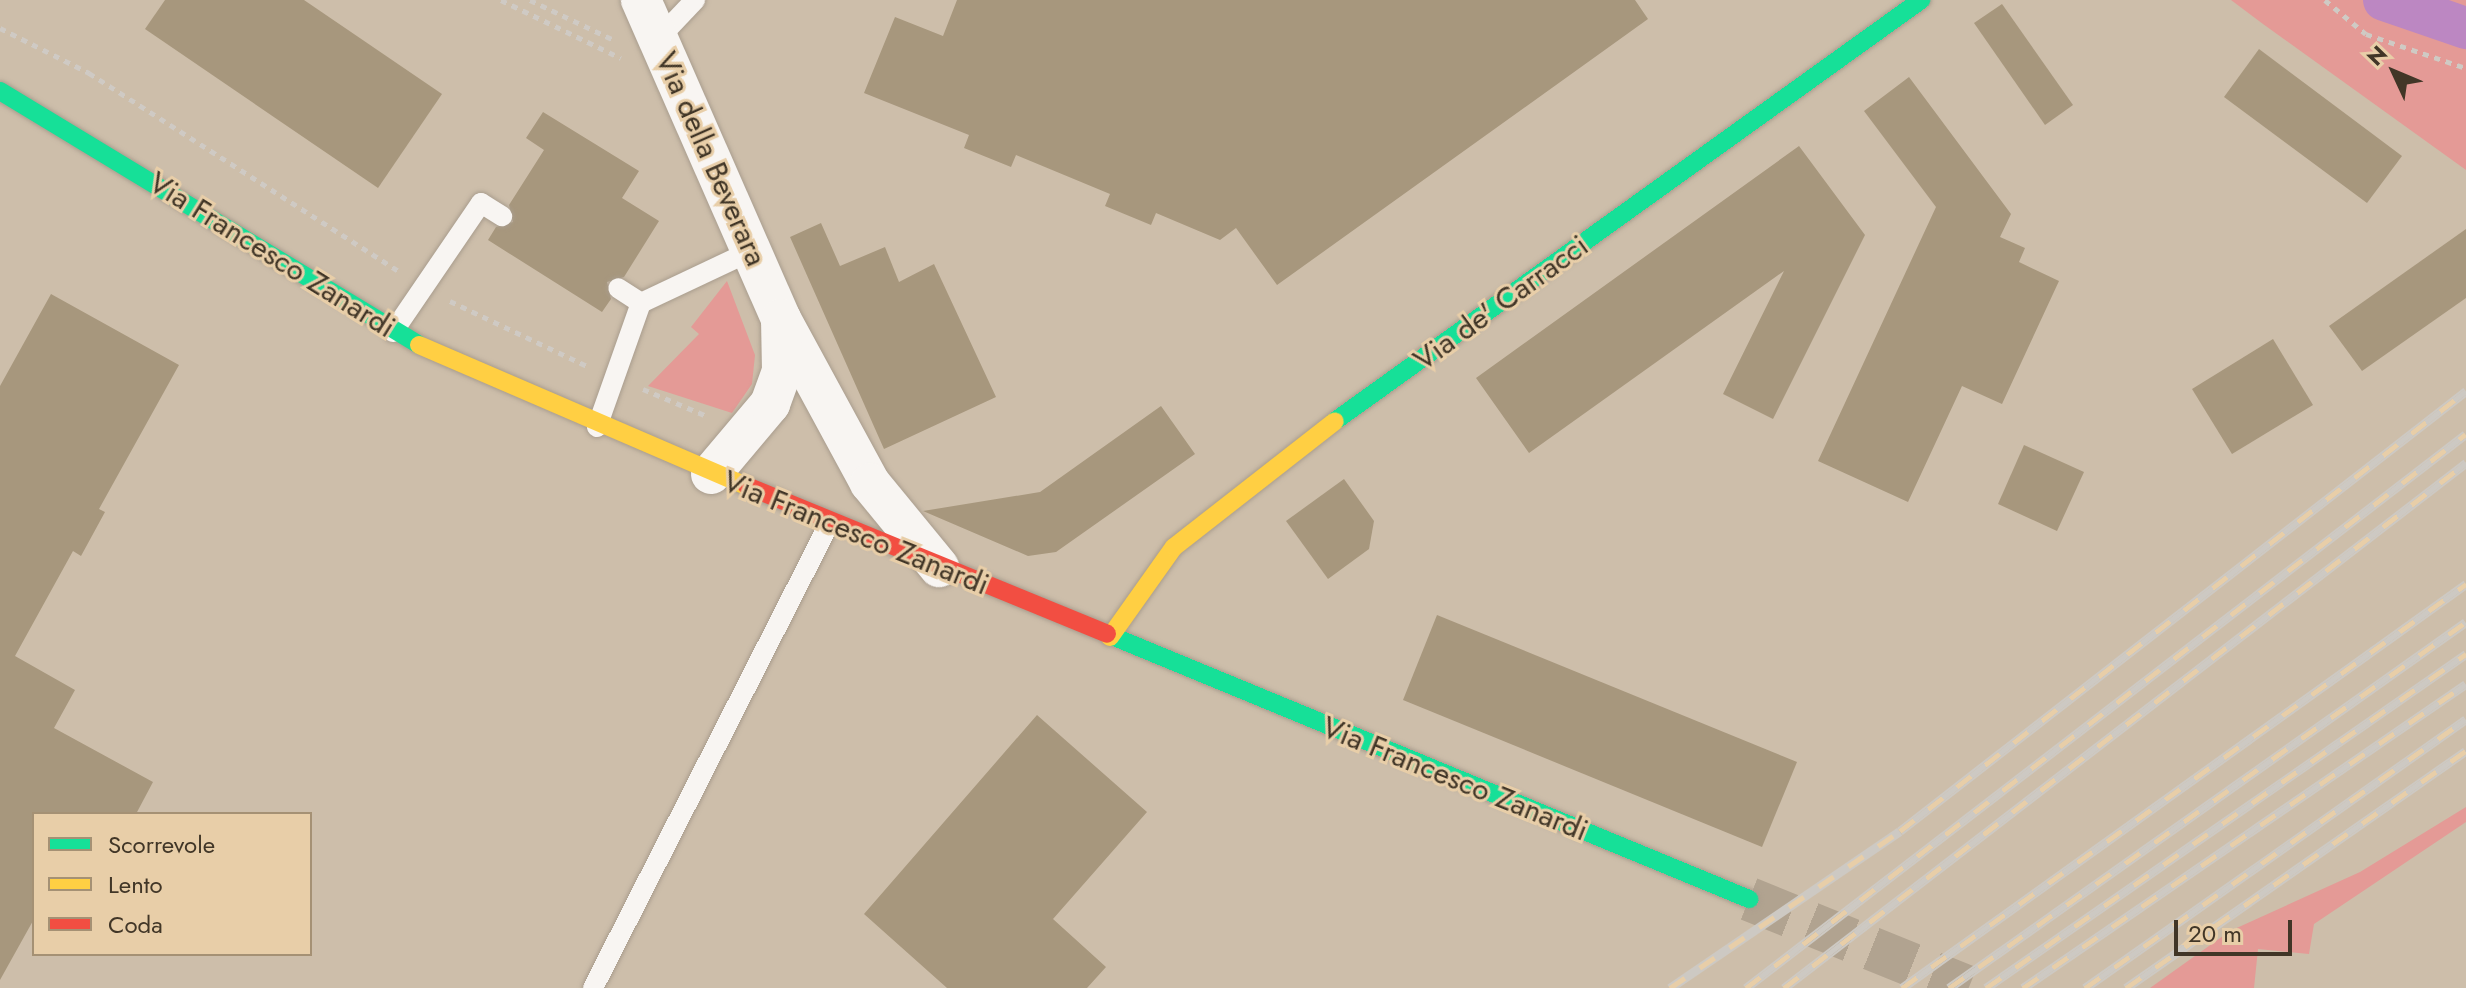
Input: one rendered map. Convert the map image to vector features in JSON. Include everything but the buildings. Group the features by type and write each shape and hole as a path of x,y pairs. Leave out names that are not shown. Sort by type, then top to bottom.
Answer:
{"main road":[{"name":"Via de' Carracci","path":"1110,637 1161,564 1217,507 1921,0"},
{"name":"Via Francesco Zanardi","path":"0,91 393,332 597,427 1749,899"}],"street":[{"name":"Via della Beverara","path":"641,0 638,49 751,251 781,319 870,483 939,567"},
{"name":"Via della Beverara","path":"711,474 770,404 782,371 781,319"}],"lane":[{"path":"638,49 695,0"},
{"path":"393,332 481,203 502,216"},
{"path":"597,427 641,303 751,251"},
{"path":"618,288 641,303"},
{"path":"593,988 830,522"}],"path":[{"path":"501,0 638,49"},
{"path":"530,0 638,49"},
{"path":"2325,0 2366,34 2466,68"},
{"path":"0,28 89,73 424,286 499,329 718,418"}],"shaded area":[{"path":"2231,0 2466,0 2466,170 2263,24"},
{"path":"727,281 755,355 752,384 732,413 648,386 699,334 691,327"},
{"path":"2466,807 2466,822 2314,924 2309,954 2258,949 2254,988 2150,988 2230,931 2360,872"}],"waterway":[{"path":"2384,0 2466,28"}],"tunnel":[{"path":"1749,899 1969,988"}],"railway":[{"path":"1670,988 1900,831 2466,391"},
{"path":"1746,988 2466,434"},
{"path":"1784,988 2466,463"},
{"path":"1902,988 2466,584"},
{"path":"1949,988 2466,622"},
{"path":"1986,988 2466,654"},
{"path":"2023,988 2466,684"},
{"path":"2085,988 2466,719"},
{"path":"2126,988 2466,751"}],"traffic: fast":[{"path":"1335,421 1921,0"},
{"path":"0,91 419,345"},
{"path":"1107,634 1749,899"}],"traffic: slow":[{"path":"419,345 747,486"},
{"path":"1110,637 1174,547 1335,421"}],"traffic: jam":[{"path":"747,486 1107,634"}]}
